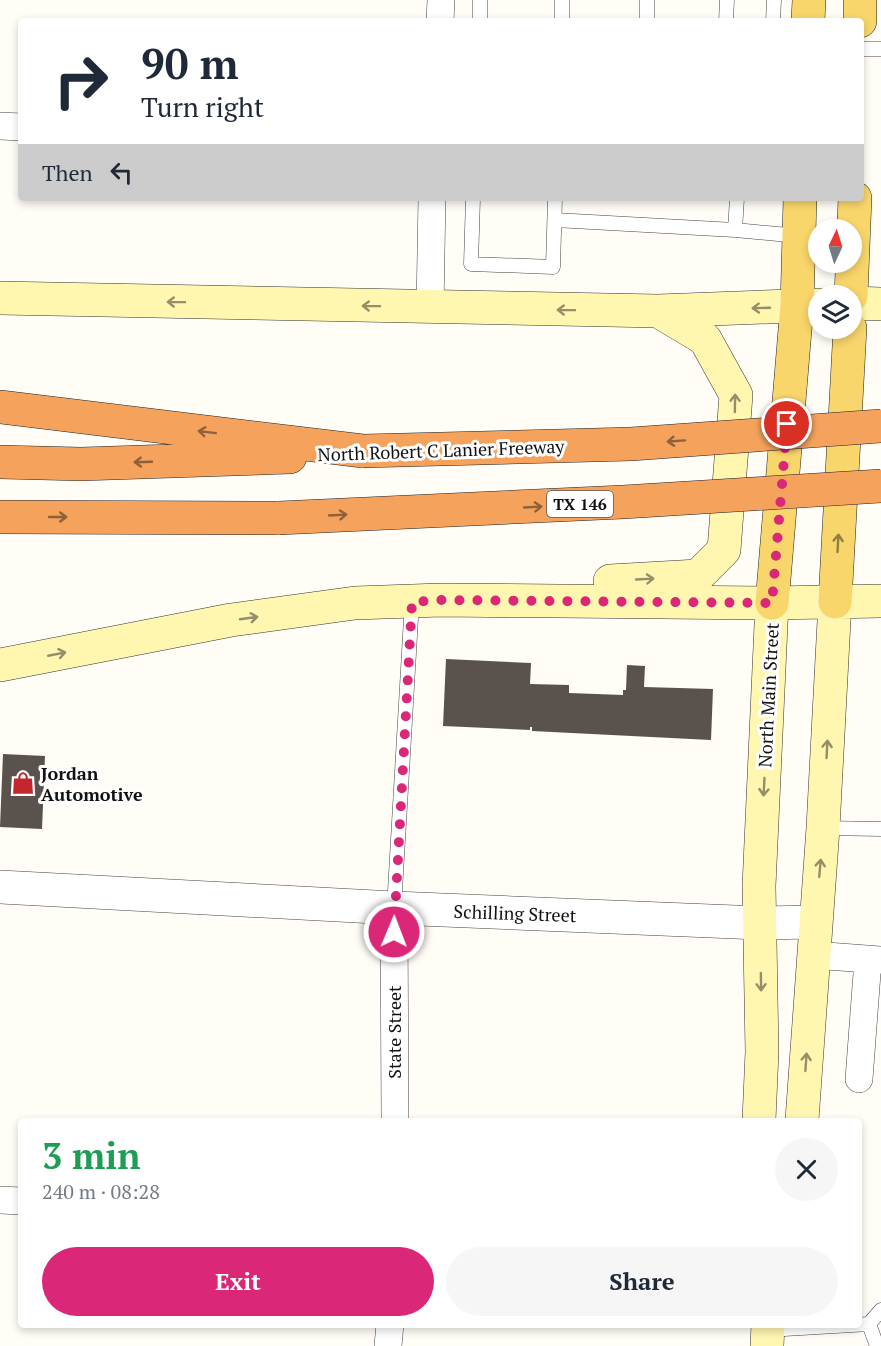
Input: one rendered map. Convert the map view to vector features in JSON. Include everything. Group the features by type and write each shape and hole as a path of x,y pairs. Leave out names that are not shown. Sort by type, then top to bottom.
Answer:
{"highway":[{"path":"0,407 265,449"},
{"name":"North Robert C Lanier Freeway","path":"265,449 363,451 631,444 881,426"},
{"path":"0,462 81,464 265,449"},
{"name":"TX 146","path":"0,517 279,518 623,502 881,486"}],"main road":[{"path":"808,18 809,0"},
{"path":"860,0 860,18"},
{"name":"North Main Street","path":"759,1118 762,1052 759,886 772,603 808,306 799,236 800,201"},
{"path":"851,285 855,201"},
{"path":"0,298 658,311 808,306"},
{"path":"862,303 881,303"},
{"path":"427,601 508,587 698,576 724,550 736,395 705,339 658,311"},
{"path":"802,1118 823,828 849,339"},
{"path":"0,665 231,620 355,603 881,601"}],"street":[{"path":"440,18 441,0"},
{"path":"0,126 18,126"},
{"path":"430,308 432,201"},
{"name":"Schilling Street","path":"0,887 394,908 760,922 815,922"},
{"name":"State Street","path":"394,908 395,1118"},
{"path":"813,955 875,960 859,1079"},
{"path":"0,1200 18,1201"},
{"path":"388,1346 390,1328"}],"lane":[{"path":"480,0 480,18"},
{"path":"562,0 562,18"},
{"path":"646,18 647,0"},
{"path":"726,18 727,0"},
{"path":"773,18 774,0"},
{"path":"864,49 881,49"},
{"path":"473,201 471,264 553,267 555,201"},
{"path":"735,230 737,201"},
{"path":"555,220 799,236"},
{"path":"394,908 427,601"},
{"path":"823,828 881,830"},
{"path":"862,1325 869,1324 881,1310"},
{"path":"869,1324 877,1346"},
{"path":"767,1334 828,1328"}],"building":[{"path":"446,659 531,663 530,684 569,685 569,693 623,695 623,690 626,690 627,665 645,666 644,687 713,689 711,740 532,731 532,727 530,730 443,726"},
{"name":"Jordan Automotive","path":"3,754 45,756 42,829 0,827"}],"place":[{"name":"Jordan Automotive","path":"23,783"}],"route":[{"path":"394,932 412,602 441,600 772,603 787,424"}]}
